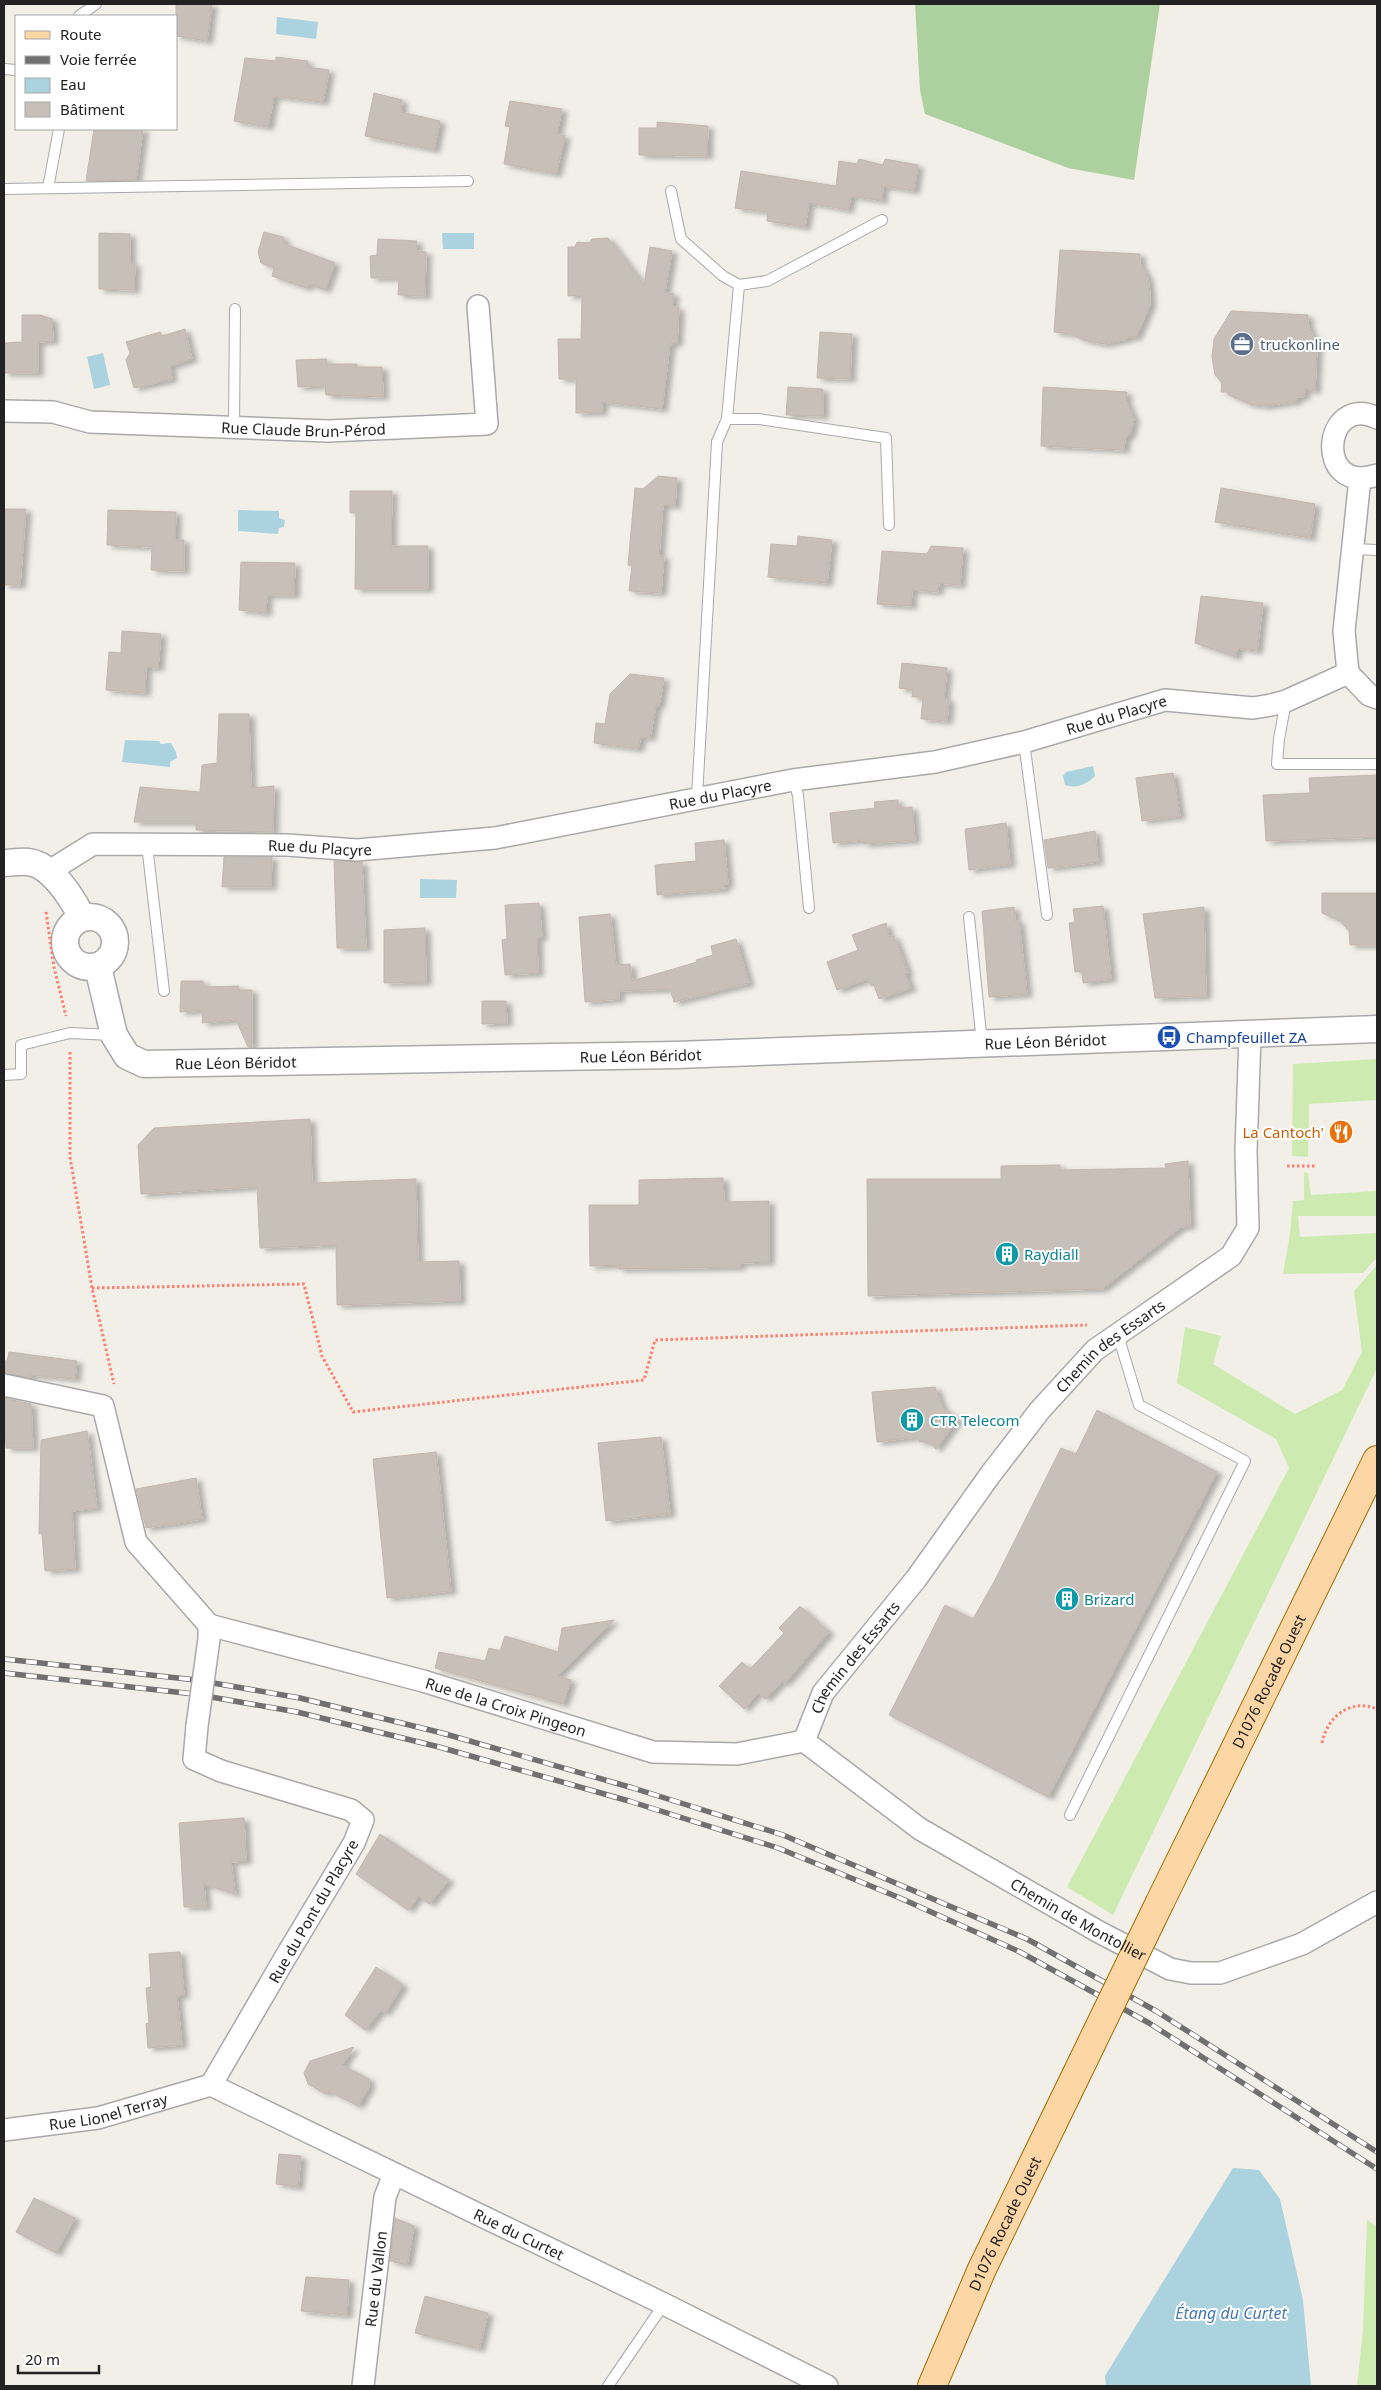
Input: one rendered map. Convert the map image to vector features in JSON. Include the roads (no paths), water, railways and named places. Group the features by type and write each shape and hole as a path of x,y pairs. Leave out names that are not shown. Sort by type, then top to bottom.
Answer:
{"main road":[{"name":"D1076 Rocade Ouest","path":"932,2386 982,2269 1377,1460"}],"street":[{"name":"Rue Claude Brun-Pérod","path":"4,411 53,412 90,422 234,426 328,432 487,424 478,306"},
{"path":"1377,418 1364,414 1354,416 1340,424 1332,439 1331,449 1334,460 1341,469 1350,475 1369,476 1352,549 1344,631 1348,673 1369,695 1377,698"},
{"name":"Rue du Placyre","path":"4,863 39,867 93,844 287,845 357,850 496,838 697,797 793,780 934,762 1024,742 1165,700 1253,708 1286,702 1348,673"},
{"path":"39,867 59,881 82,917"},
{"path":"82,917 98,917 111,927 114,935 116,942 111,958 98,967 84,968 72,961 65,950 64,936 70,924 82,917"},
{"name":"Rue Léon Béridot","path":"98,967 114,1035 127,1056 144,1064 677,1055 1250,1036"},
{"path":"1250,1036 1377,1030"},
{"name":"Chemin des Essarts","path":"804,1741 823,1693 916,1579 1040,1410 1095,1350 1231,1256 1248,1228 1246,1152 1250,1036"},
{"path":"4,1384 103,1406 136,1542 209,1632"},
{"name":"Rue de la Croix Pingeon","path":"209,1632 423,1681 653,1752 737,1754 804,1741"},
{"name":"Rue du Pont du Placyre","path":"209,1632 194,1759 220,1772 351,1810 363,1820 354,1843 211,2085"},
{"name":"Chemin de Montollier","path":"804,1741 920,1829 1099,1932 1170,1969 1192,1973 1220,1973 1302,1944 1377,1902"},
{"name":"Rue Lionel Terray","path":"4,2130 98,2118 211,2085"},
{"name":"Rue du Curtet","path":"211,2085 664,2304 827,2386"},
{"name":"Rue du Vallon","path":"363,2386 385,2197 394,2174"}],"lane":[{"path":"80,15 96,4"},
{"path":"48,188 58,130"},
{"path":"4,189 468,181"},
{"path":"671,192 680,239 723,276 739,285 766,281 882,220"},
{"path":"697,797 717,442 727,419 739,285"},
{"path":"234,426 235,309"},
{"path":"727,419 759,419 886,438 888,525"},
{"path":"1352,549 1377,550"},
{"path":"1286,702 1279,739 1277,764 1377,764"},
{"path":"1024,742 1047,915"},
{"path":"793,780 798,795 809,908"},
{"path":"147,845 164,991"},
{"path":"969,918 982,1044"},
{"path":"4,1075 21,1074 21,1045 70,1033 114,1035"},
{"path":"1070,1815 1245,1461 1139,1405 1126,1329"},
{"path":"608,2386 664,2304"}],"water":[{"path":"277,17 318,22 316,39 276,34"},
{"path":"442,233 474,233 474,249 443,249"},
{"path":"103,353 110,385 94,389 87,357"},
{"path":"238,510 279,511 279,518 285,520 284,527 279,528 278,534 238,531"},
{"path":"125,740 159,741 161,744 171,743 177,758 170,762 170,767 122,762"},
{"path":"1093,766 1095,776 1088,781 1077,786 1065,785 1063,776 1066,772"},
{"path":"420,879 457,880 456,898 420,898"},
{"name":"Étang du Curtet","path":"1233,2168 1259,2170 1280,2199 1303,2300 1311,2386 1106,2386 1105,2376"}],"railway":[{"path":"4,1659 196,1680 300,1698 442,1733 633,1788 783,1835 1027,1939 1156,2011 1377,2152"},
{"path":"4,1673 194,1694 297,1712 439,1747 629,1801 778,1848 900,1898 1020,1952 1149,2023 1377,2169"}],"place":[{"name":"truckonline","path":"1242,344"},
{"name":"Champfeuillet ZA","path":"1169,1037"},
{"name":"La Cantoch'","path":"1341,1132"},
{"name":"Raydiall","path":"1007,1254"},
{"name":"CTR Telecom","path":"912,1420"},
{"name":"Brizard","path":"1067,1599"}]}
